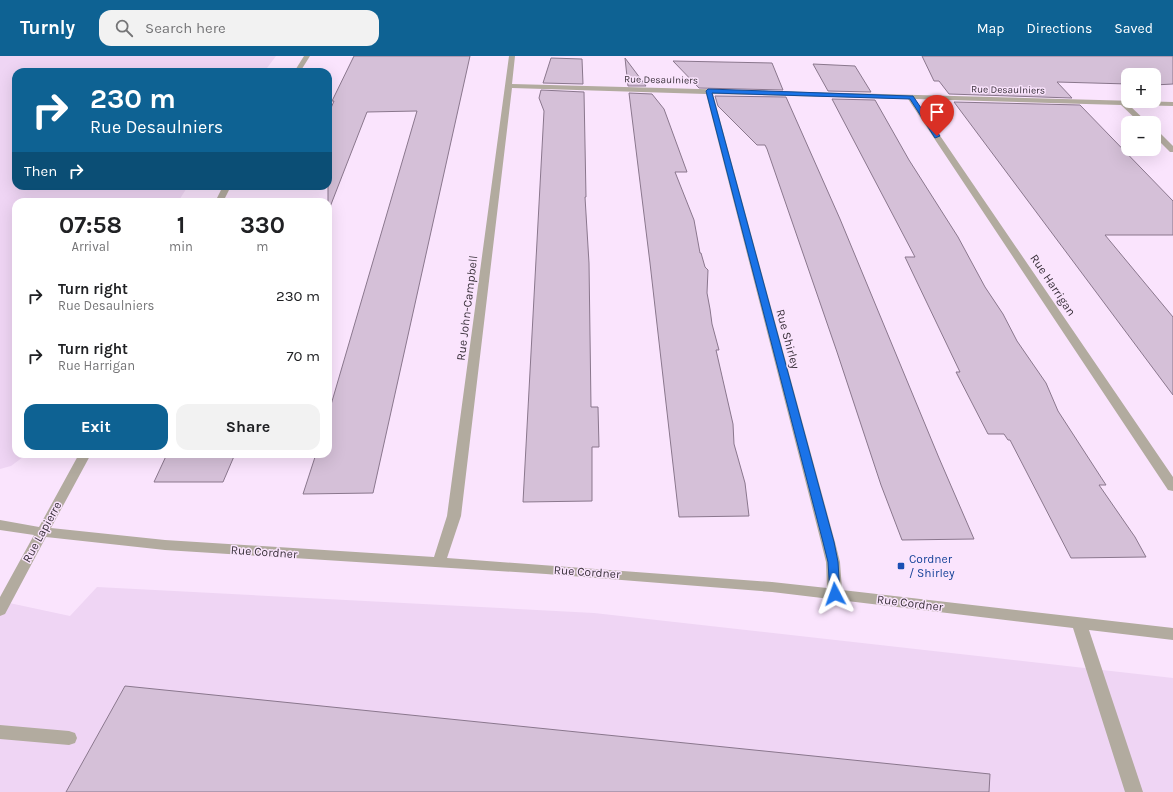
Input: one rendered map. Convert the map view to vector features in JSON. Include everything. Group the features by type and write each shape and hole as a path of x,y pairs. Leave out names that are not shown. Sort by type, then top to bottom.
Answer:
{"street":[{"path":"300,68 307,56"},
{"name":"Rue John-Campbell","path":"439,562 454,516 512,56"},
{"name":"Rue Desaulniers","path":"508,86 911,98 1121,102"},
{"name":"Rue Shirley","path":"708,91 828,542 833,562 835,594"},
{"name":"Rue Harrigan","path":"911,98 1173,487"},
{"name":"Rue Desaulniers","path":"1161,104 1173,104"},
{"path":"1128,108 1137,116"},
{"path":"1161,139 1173,150"},
{"name":"Rue Lapierre","path":"0,610 83,458"},
{"name":"Rue Cordner","path":"0,525 42,532 173,546 439,562 706,581 835,594 1173,634"},
{"path":"1079,623 1134,792"},
{"path":"0,732 69,738"}],"shaded area":[{"path":"0,56 276,56 267,68 12,68 12,190 186,190 180,198 12,198 12,458 22,458 11,466 0,469"},
{"path":"97,587 594,613 1173,678 1173,792 0,792 0,601 70,616"}],"building":[{"path":"354,56 470,56 373,493 303,494 315,458 332,458 332,401 417,111 367,112 332,202 332,198 328,198 328,190 332,190 332,106 334,101 332,101"},
{"path":"922,56 1173,56 1173,84 1161,85 1161,68 1121,68 1121,84 1057,82 1072,98 949,94 939,81 934,81"},
{"path":"551,58 582,59 583,84 543,83"},
{"path":"625,58 646,86 628,86"},
{"path":"673,61 772,63 783,90 699,88"},
{"path":"813,64 855,66 871,92 828,91"},
{"path":"541,90 584,92 585,197 589,263 591,407 598,407 599,447 592,447 592,501 523,502 544,111 539,98"},
{"path":"629,93 652,94 664,109 687,172 675,172 694,220 700,253 705,267 708,270 707,293 712,324 719,350 716,350 733,424 734,444 745,483 749,516 679,517"},
{"path":"715,96 786,97 840,219 974,539 902,540 881,485 767,149 765,145 757,145 718,106"},
{"path":"832,99 875,100 909,160 958,237 1017,341 1046,383 1058,411 1106,485 1099,485 1135,537 1146,557 1071,558 1010,440 1008,440 1004,434 988,434 956,372 960,372 905,257 915,257"},
{"path":"954,102 1080,105 1121,147 1121,156 1129,156 1173,201 1173,235 1105,235 1173,317 1173,395"},
{"path":"165,458 233,458 223,482 154,482"},
{"path":"125,686 990,774 989,792 66,792"}],"place":[{"name":"Cordner / Shirley","path":"901,566"}],"route":[{"path":"835,594 833,562 828,542 708,91 911,98 937,136"}]}
